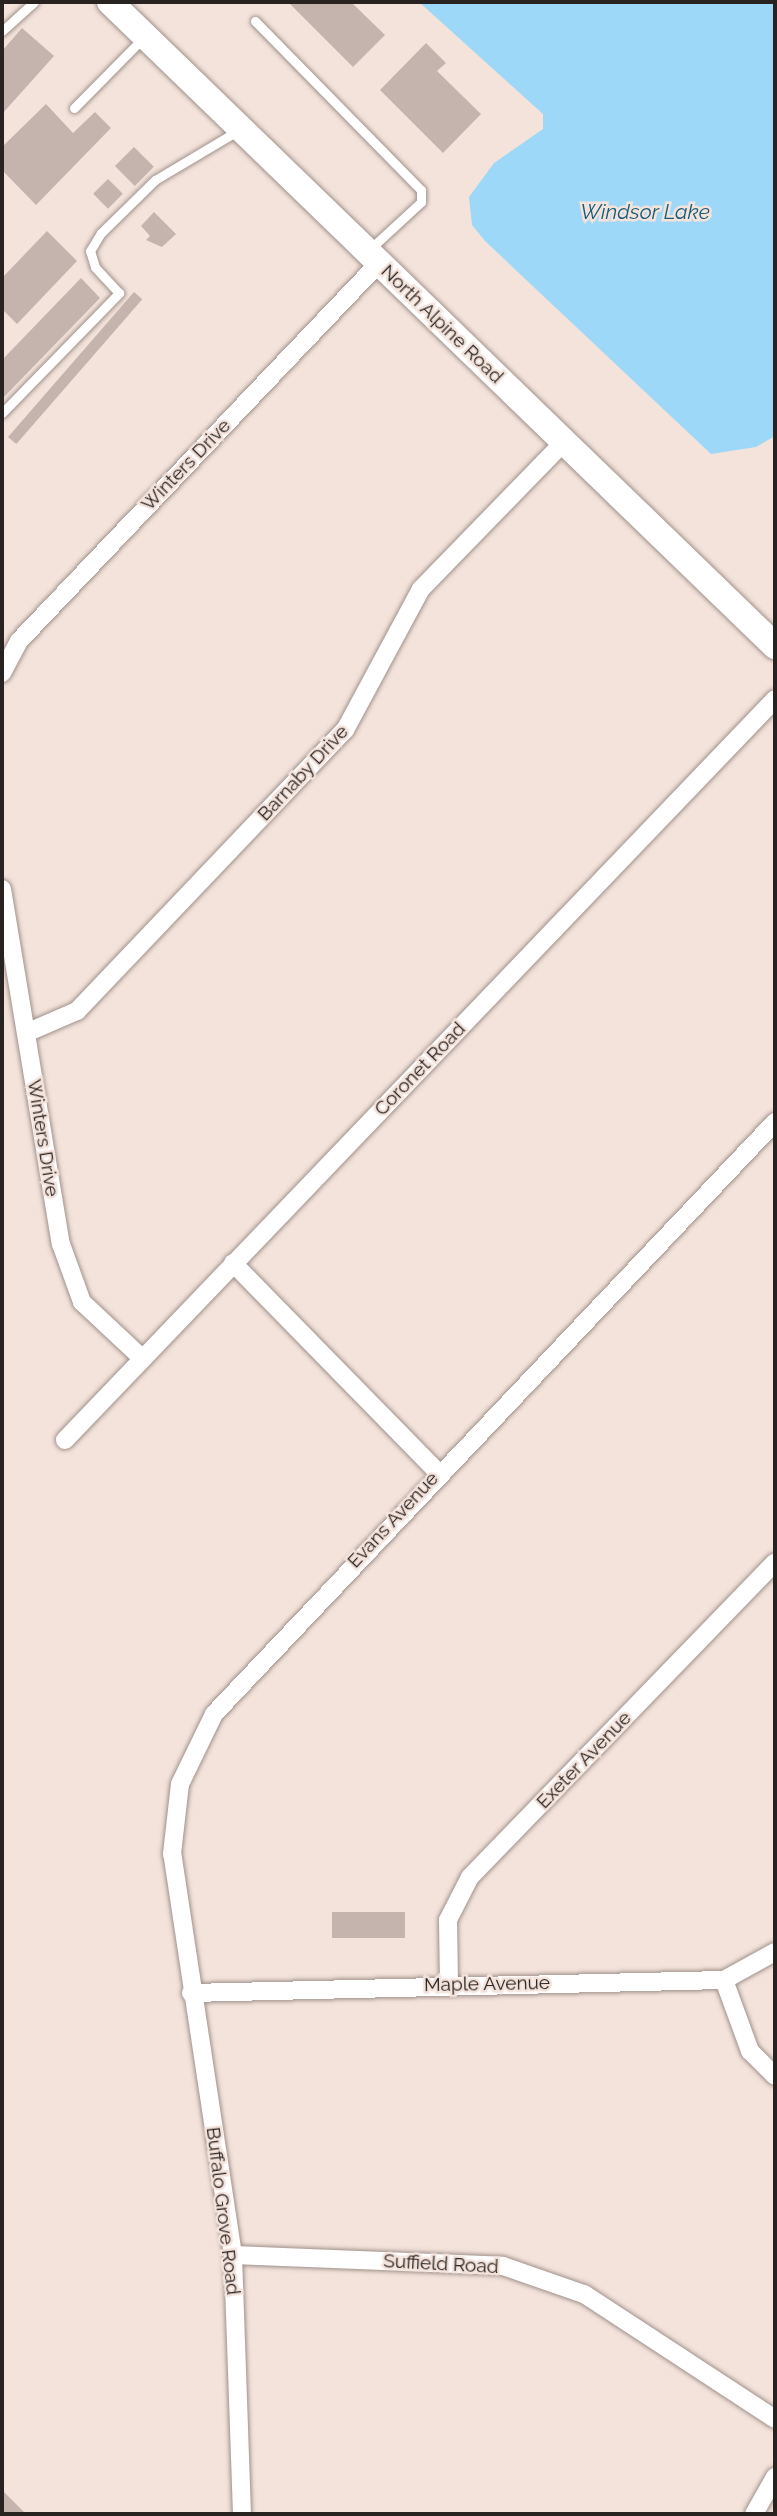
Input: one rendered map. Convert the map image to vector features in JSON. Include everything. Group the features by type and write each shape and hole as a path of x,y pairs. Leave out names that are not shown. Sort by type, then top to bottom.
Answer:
{"main road":[{"name":"North Alpine Road","path":"110,2 775,646"}],"street":[{"name":"Winters Drive","path":"2,673 19,641 373,257"},
{"name":"Barnaby Drive","path":"26,1033 77,1011 345,730 421,589 565,442"},
{"name":"Coronet Road","path":"65,1440 775,699"},
{"name":"Winters Drive","path":"2,889 61,1244 82,1303 143,1359"},
{"name":"Evans Avenue","path":"191,1993 172,1854 180,1784 214,1714 438,1472 775,1122"},
{"path":"233,1263 438,1472"},
{"name":"Exeter Avenue","path":"449,1984 449,1920 470,1877 775,1562"},
{"name":"Maple Avenue","path":"191,1993 449,1984 724,1980 775,1952"},
{"path":"724,1980 750,2050 775,2076"},
{"name":"Buffalo Grove Road","path":"191,1993 233,2255 242,2514"},
{"name":"Suffield Road","path":"233,2255 503,2266 584,2294 775,2419"},
{"path":"754,2514 775,2477"}],"lane":[{"path":"2,31 34,2"},
{"path":"255,21 421,190 421,202 373,257"},
{"path":"75,108 145,36"},
{"path":"2,414 119,293 95,267 90,251 101,233 155,180 240,129"}],"water":[{"name":"Windsor Lake","path":"419,2 775,2 775,436 756,447 711,454 485,241 472,225 469,197 494,163 543,129 543,114"}],"building":[{"path":"288,2 351,2 385,35 353,67"},
{"path":"22,28 54,56 2,114 2,51"},
{"path":"426,43 446,63 437,71 481,114 443,153 380,90"},
{"path":"46,104 73,133 95,112 111,128 36,205 2,170 2,147"},
{"path":"134,147 154,167 135,186 115,166"},
{"path":"108,179 123,194 108,209 93,194"},
{"path":"154,212 176,234 162,247 146,240 150,236 141,226"},
{"path":"47,231 77,261 17,324 2,309 2,278"},
{"path":"81,278 100,298 2,399 2,360"},
{"path":"134,292 142,299 16,444 8,437"},
{"path":"332,1912 405,1912 405,1938 332,1938"},
{"path":"3,2491 26,2514 2,2514"}]}
